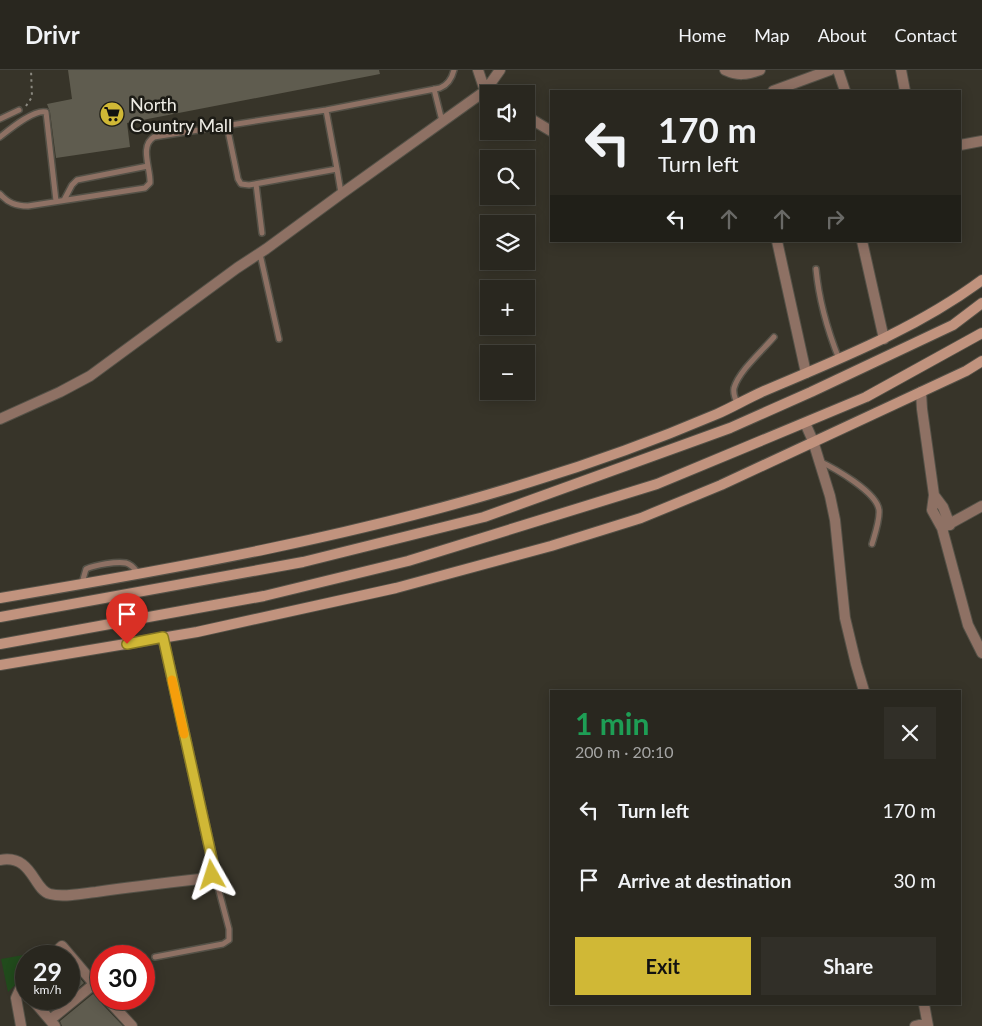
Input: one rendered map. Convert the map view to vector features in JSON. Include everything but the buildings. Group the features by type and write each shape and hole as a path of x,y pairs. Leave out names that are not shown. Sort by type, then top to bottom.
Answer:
{"street":[{"path":"478,70 484,85"},
{"path":"491,85 500,70"},
{"path":"725,70 738,75 760,70"},
{"path":"776,90 830,70"},
{"path":"838,70 845,90"},
{"path":"901,70 905,90"},
{"path":"0,419 60,392 90,376 442,121 480,97"},
{"path":"535,121 550,129"},
{"path":"961,145 982,141"},
{"path":"776,242 806,373"},
{"path":"862,242 884,339"},
{"path":"0,598 298,543 394,521 532,482 668,433 840,359 884,339 944,306 982,280"},
{"path":"0,617 303,562 484,517 730,428 953,325 982,303"},
{"path":"0,644 264,596 408,561 658,484 866,397 982,333"},
{"path":"0,665 197,632 396,588 551,546 641,518 756,470 813,441 966,371 982,361"},
{"path":"922,392 922,409 934,495 932,510 946,527 968,625 982,653"},
{"path":"805,423 813,441 830,496 835,520 848,634 864,690"},
{"path":"946,527 982,506"},
{"path":"0,860 9,859 19,862 32,874 47,893 55,895 80,894 211,876 214,871 163,637"},
{"path":"80,967 90,979"},
{"path":"41,1010 52,1023 90,988"},
{"path":"914,1026 927,1024 924,1005"},
{"path":"18,1010 21,1026"},
{"path":"116,1026 128,1022 117,1010"}],"lane":[{"path":"0,194 10,203 19,206 145,188 150,183 146,148 154,137 326,110 434,89 446,85 451,79 454,70"},
{"path":"434,89 442,121"},
{"path":"0,119 19,110"},
{"path":"326,110 341,194"},
{"path":"0,137 31,116 42,111 46,112 56,201"},
{"path":"227,126 239,182 245,185 336,169"},
{"path":"64,200 77,180 148,166"},
{"path":"256,184 262,233"},
{"path":"260,254 279,339"},
{"path":"816,269 818,290 825,321 840,359"},
{"path":"738,404 734,396 734,388 741,375 774,337"},
{"path":"818,461 847,476 878,504 879,512 872,544"},
{"path":"82,583 86,569 92,566 125,562 138,574"},
{"path":"155,957 223,944 229,940 229,929 214,871"}],"path":[{"path":"19,110 26,106 32,97 31,70"}],"green space":[{"path":"15,956 15,985 8,992 1,959"}],"slow traffic":[{"path":"172,680 184,734"}],"place":[{"name":"North Country Mall","path":"112,114"}],"route":[{"path":"127,644 163,637 214,868 212,875"}]}
